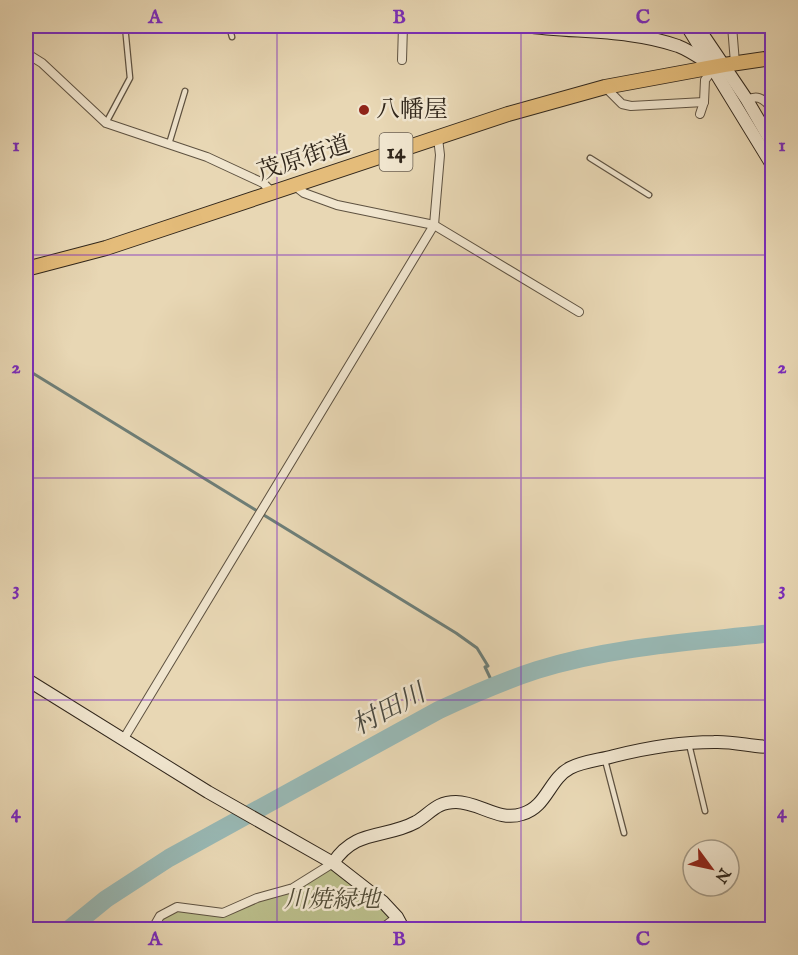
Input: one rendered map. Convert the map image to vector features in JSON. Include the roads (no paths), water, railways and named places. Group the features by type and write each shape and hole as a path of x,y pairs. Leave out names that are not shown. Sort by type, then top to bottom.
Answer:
{"main road":[{"name":"茂原街道","path":"26,269 106,248 508,114 605,87 772,58"}],"street":[{"path":"402,26 402,60"},
{"path":"533,26 648,39 677,46 725,65"},
{"path":"695,26 725,65 772,143"},
{"path":"732,26 725,65 772,165"},
{"path":"26,53 42,63 106,123 237,170 263,183 272,192"},
{"path":"700,114 704,102 705,80 725,65"},
{"path":"605,87 622,104 631,106 704,102"},
{"path":"747,100 754,96 759,97 772,107"},
{"path":"123,740 434,225 440,155 438,138"},
{"path":"295,186 304,193 337,206 434,225 579,312"},
{"path":"26,679 208,792 333,863 365,887 397,917 404,930"},
{"path":"152,930 160,916 177,907 223,913 256,898 293,888 333,863 342,850 358,840 411,824 432,808 457,802 504,816 522,814 539,805 563,772 582,763 629,752 689,744 721,742 772,747"},
{"path":"380,930 397,917"}],"lane":[{"path":"26,38 35,26"},
{"path":"106,123 130,78 125,26"},
{"path":"229,26 232,37"},
{"path":"169,144 185,91"},
{"path":"590,158 649,195"},
{"path":"689,744 705,812"},
{"path":"604,758 624,833"}],"waterway":[{"path":"26,369 456,633 477,648 488,666 485,667 494,686"},
{"name":"村田川","path":"68,930 106,899 169,858 439,710 487,688 537,670 595,655 772,633"}],"place":[{"name":"八幡屋","path":"364,110"}],"park label":[{"name":"川焼緑地","path":"332,900"}]}
